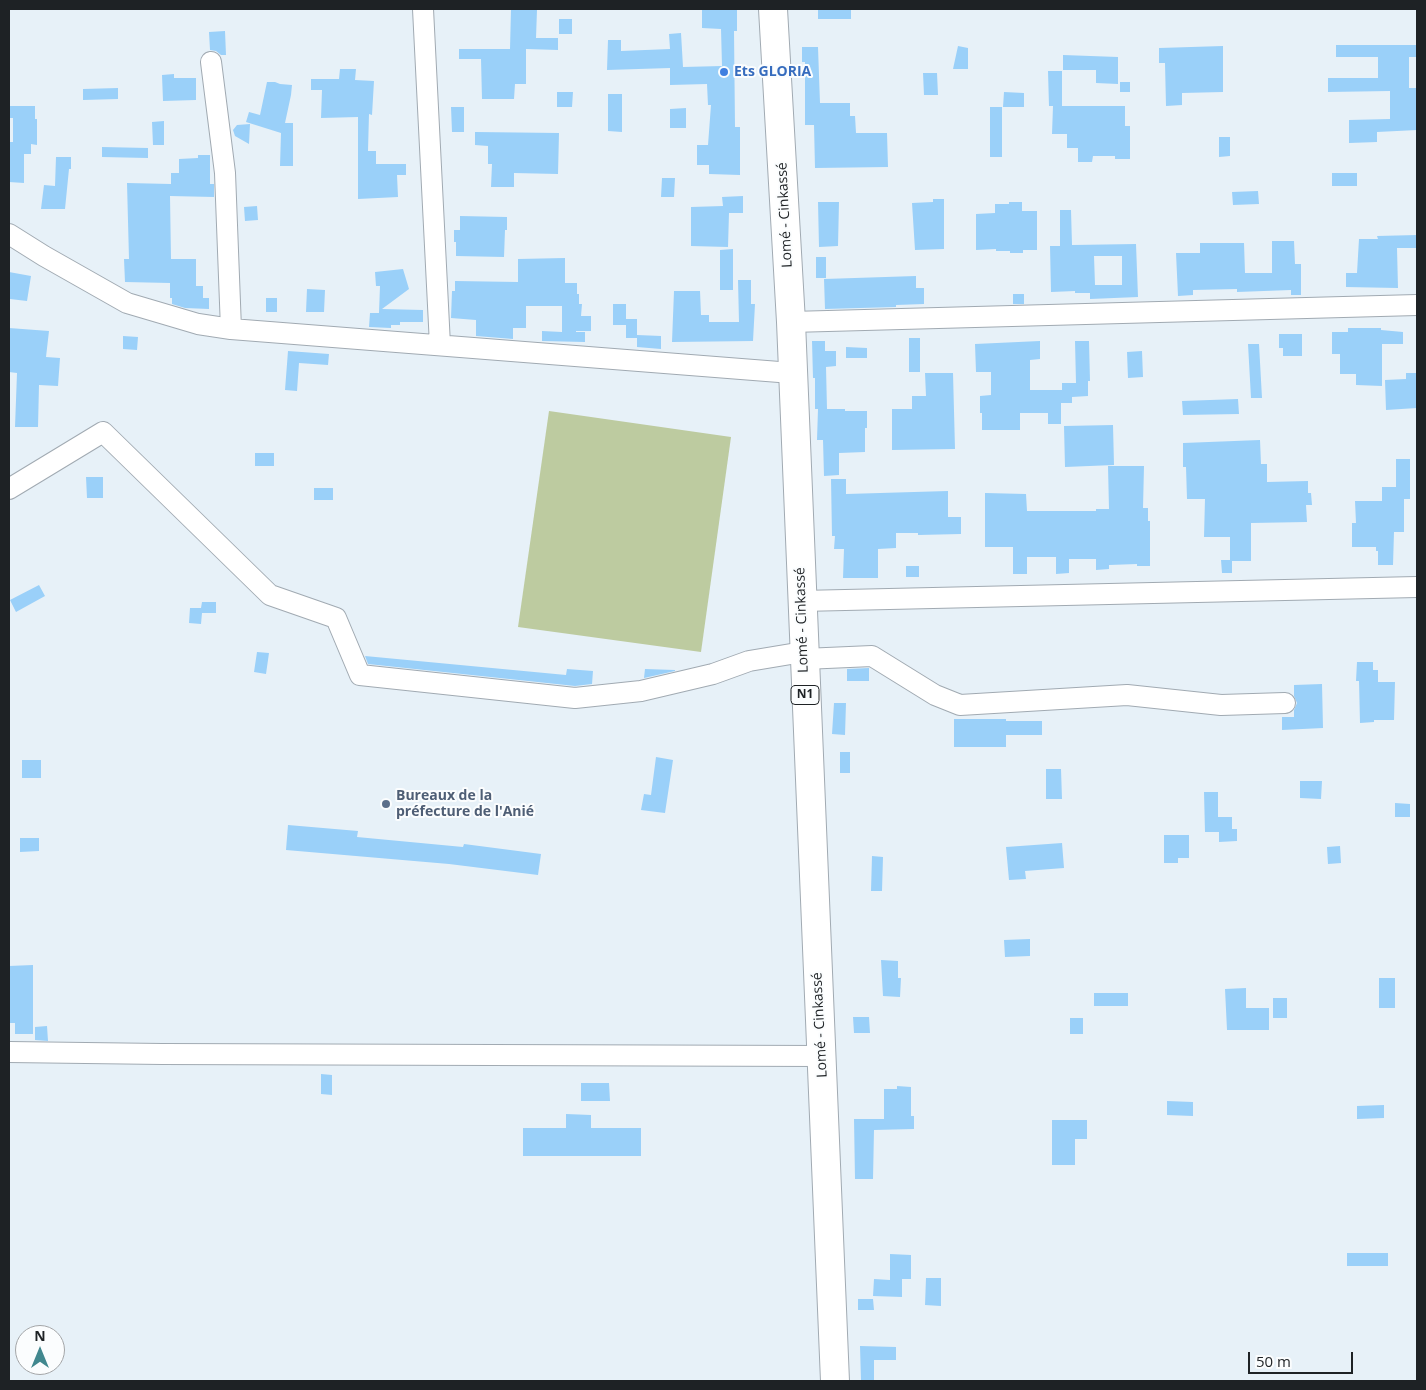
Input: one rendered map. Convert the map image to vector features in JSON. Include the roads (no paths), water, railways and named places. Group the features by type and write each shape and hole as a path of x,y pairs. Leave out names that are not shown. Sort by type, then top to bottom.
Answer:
{"highway":[{"name":"Lomé - Cinkassé","path":"773,9 791,322 835,1381"}],"street":[{"path":"423,9 440,346"},
{"path":"212,62 225,173 231,328"},
{"path":"9,234 127,303 198,324 440,346 792,373"},
{"path":"791,322 1417,305"},
{"path":"9,489 103,432 270,595 336,618 360,675 575,698 641,691 713,674 750,661 804,656 872,656 935,695 960,705 1127,695 1221,705 1285,703"},
{"path":"802,601 1417,587"},
{"path":"9,1052 821,1056"}],"place":[{"name":"Ets GLORIA","path":"724,72"},
{"name":"Bureaux de la préfecture de l'Anié","path":"386,804"}]}
